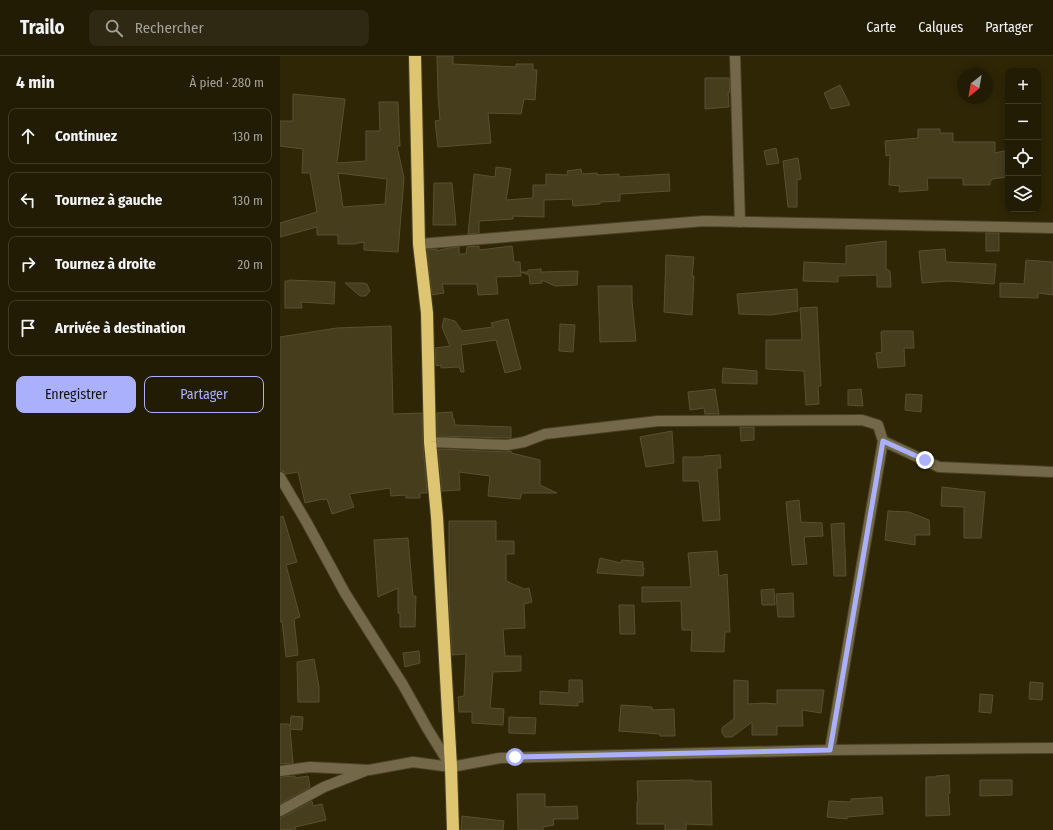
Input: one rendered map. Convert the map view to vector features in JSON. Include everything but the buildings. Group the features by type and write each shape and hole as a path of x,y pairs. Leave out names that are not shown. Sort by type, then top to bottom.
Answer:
{"highway":[{"path":"415,56 419,244 427,312 430,442 437,517 453,830"}],"street":[{"path":"735,56 740,222"},
{"path":"419,244 704,221 1053,228"},
{"path":"430,442 508,445 524,442 545,434 658,421 862,420 878,425 883,441 830,750"},
{"path":"883,441 939,466 1053,472"},
{"path":"280,477 308,523 345,592 451,768"},
{"path":"280,811 324,787 369,770 413,762 451,768 500,758 830,750 1053,748"},
{"path":"280,770 310,768 369,770"}],"route":[{"path":"515,757 830,750 883,441 925,460"}]}
